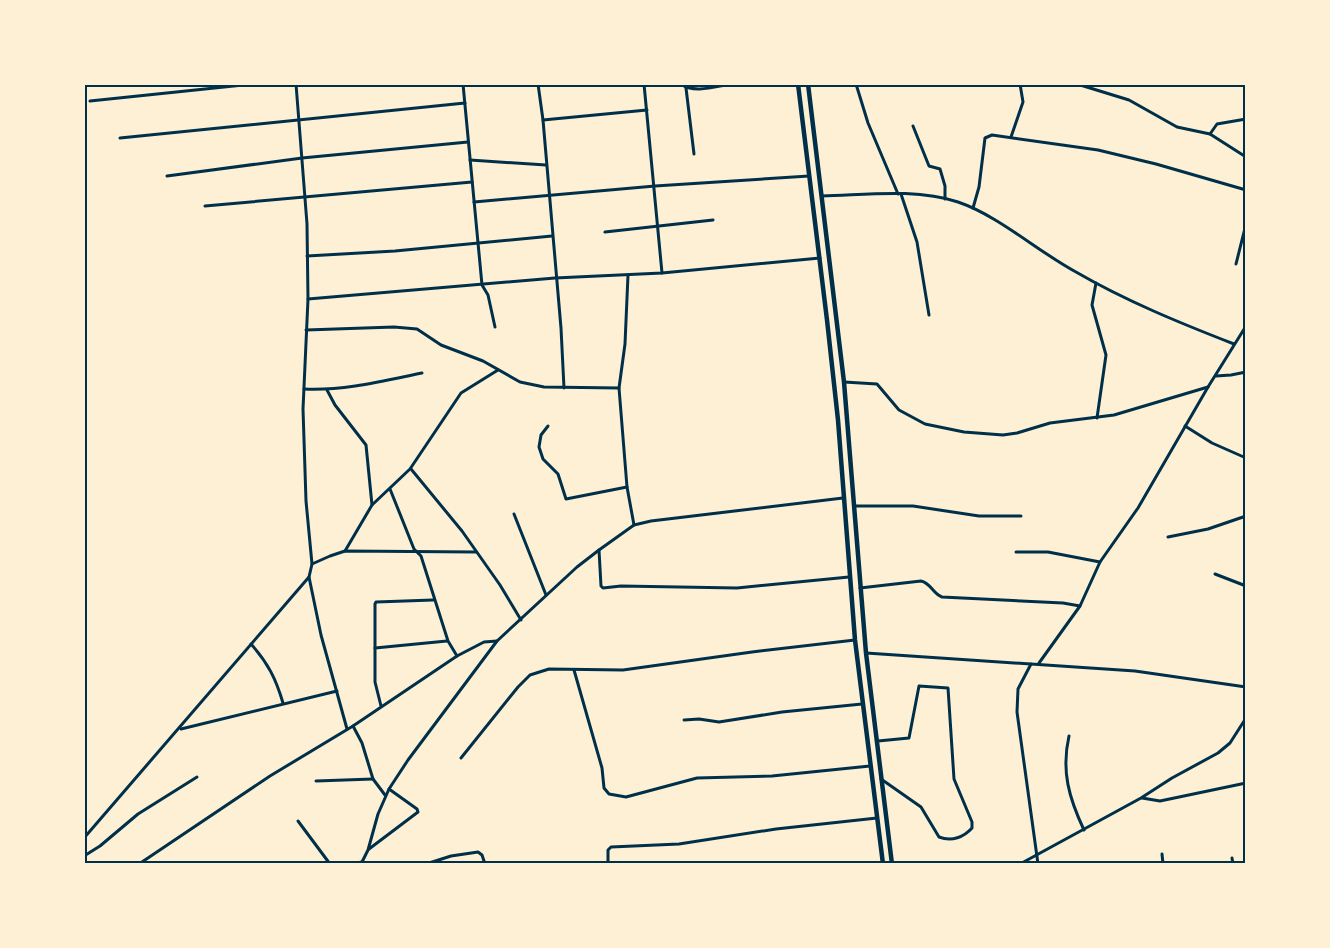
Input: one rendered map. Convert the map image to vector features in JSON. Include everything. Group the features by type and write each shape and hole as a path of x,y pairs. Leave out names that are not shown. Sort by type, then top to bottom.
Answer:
{"main road":[{"path":"798,84 838,420 855,640 883,864"},
{"path":"808,84 844,382 866,653 892,864"}],"street":[{"path":"90,101 253,84"},
{"path":"296,84 307,196 308,299 304,389 306,501 312,564 309,578 321,635 347,729"},
{"path":"463,84 483,285 488,294 495,327"},
{"path":"538,84 561,328 564,388"},
{"path":"644,84 662,273"},
{"path":"681,84 694,89 732,84"},
{"path":"856,84 868,123 900,194 917,242 929,315"},
{"path":"1011,137 1023,102 1020,84"},
{"path":"1077,84 1130,100 1178,127 1210,134 1246,157"},
{"path":"686,87 694,154"},
{"path":"120,138 465,103"},
{"path":"543,120 647,111"},
{"path":"1210,134 1217,124 1246,119"},
{"path":"913,126 930,166 940,169 945,186 945,199"},
{"path":"973,208 979,187 986,138 992,135 1098,150 1246,190"},
{"path":"167,176 302,158 468,142"},
{"path":"470,160 546,165"},
{"path":"474,202 655,186 808,176"},
{"path":"205,206 472,182"},
{"path":"821,196 900,194 945,199 973,208 1043,253 1096,283 1179,322 1234,344"},
{"path":"605,232 713,220"},
{"path":"1236,264 1246,224"},
{"path":"307,256 395,251 552,236"},
{"path":"308,299 555,278 662,273 820,258"},
{"path":"628,275 626,344 619,388 627,487 634,525"},
{"path":"1096,283 1092,305 1106,354 1097,418"},
{"path":"1039,663 1080,606 1100,562 1138,508 1246,326"},
{"path":"306,330 394,327 417,329 441,345 469,354 520,382 539,387 619,388"},
{"path":"345,551 372,505 410,469 461,393 498,370"},
{"path":"1216,376 1246,372"},
{"path":"304,389 327,390 422,373"},
{"path":"844,382 878,384 894,405 909,417 925,424 964,432 1003,435 1050,423 1097,418 1208,387"},
{"path":"327,390 335,405 366,445 372,505"},
{"path":"548,426 541,435 539,447 543,459 558,474 566,499 627,487"},
{"path":"1185,426 1212,443 1246,458"},
{"path":"410,469 462,531 500,585 521,620"},
{"path":"390,489 414,549 418,552 448,641 457,656"},
{"path":"351,864 363,863 388,789 497,641 598,550 634,525 694,515 843,498"},
{"path":"854,506 913,506 980,516 1021,516"},
{"path":"514,514 523,531 534,568 546,595"},
{"path":"1168,537 1208,530 1246,516"},
{"path":"598,550 603,588 621,586 737,588 849,577"},
{"path":"312,564 345,551 476,552"},
{"path":"1016,552 1048,552 1100,562"},
{"path":"1215,574 1246,586"},
{"path":"84,838 309,578"},
{"path":"860,588 921,581 927,583 935,593 942,597 1063,603 1080,606"},
{"path":"381,706 375,687 374,605 376,602 434,600"},
{"path":"461,758 518,687 530,675 549,669 623,670 855,640"},
{"path":"375,648 448,641"},
{"path":"139,864 270,776 353,726 457,656 484,642 497,641"},
{"path":"251,644 274,674 283,703"},
{"path":"866,653 1135,671 1246,687"},
{"path":"1031,664 1018,689 1016,698 1038,864"},
{"path":"574,670 602,768 604,788 614,796 626,797 697,778 766,777 870,766"},
{"path":"877,741 909,738 919,686 948,688 954,779 972,822 972,828 956,838 939,837 921,807 882,779"},
{"path":"179,729 337,691"},
{"path":"684,720 699,719 719,722 782,712 862,704"},
{"path":"1020,864 1223,750 1246,717"},
{"path":"353,726 362,743 373,779 385,795"},
{"path":"1069,736 1066,750 1069,795 1084,830"},
{"path":"84,856 100,846 138,814 197,777"},
{"path":"316,782 373,779"},
{"path":"1141,798 1160,801 1246,783"},
{"path":"368,850 418,812 388,789"},
{"path":"608,864 607,853 611,847 679,844 776,829 877,818"},
{"path":"298,821 330,864"},
{"path":"426,864 451,856 478,852 482,855 485,864"},
{"path":"1162,855 1163,864"},
{"path":"1232,858 1233,864"}]}
